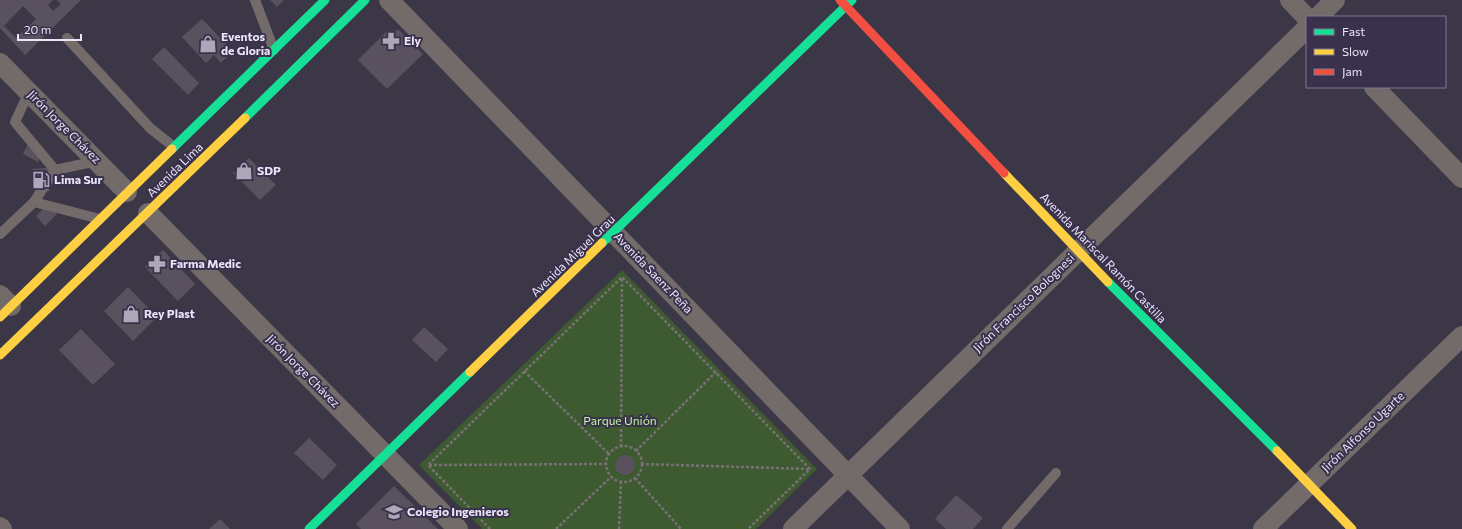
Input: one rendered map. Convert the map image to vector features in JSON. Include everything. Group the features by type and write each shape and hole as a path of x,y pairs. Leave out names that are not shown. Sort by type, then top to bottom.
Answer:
{"street":[{"name":"Avenida Lima","path":"4,306 100,219 325,0"},
{"name":"Avenida Lima","path":"0,355 148,213 365,0"},
{"name":"Avenida Saenz Peña","path":"388,0 900,529"},
{"path":"1290,0 1306,17"},
{"path":"1319,16 1335,0"},
{"name":"Avenida Miguel Grau","path":"310,529 614,233 846,2"},
{"name":"Avenida Mariscal Ramón Castilla","path":"846,2 1077,251 1310,484 1352,529"},
{"name":"Jirón Francisco Bolognesi","path":"793,529 1306,29"},
{"name":"Jirón Jorge Chávez","path":"0,63 127,192"},
{"path":"1375,88 1462,178"},
{"name":"Jirón Jorge Chávez","path":"148,213 458,529"},
{"name":"Jirón Alfonso Ugarte","path":"1263,529 1462,336"}],"lane":[{"path":"255,0 274,50"},
{"path":"67,38 150,128 174,147"},
{"path":"29,92 15,122 55,170"},
{"path":"0,234 34,202 55,170 97,162"},
{"path":"34,202 100,219"},
{"path":"1007,529 1056,473"}],"path":[{"path":"622,276 810,469"},
{"path":"428,465 622,276"},
{"path":"622,276 622,447"},
{"path":"524,372 609,454"},
{"path":"636,451 716,372"},
{"path":"622,447 630,448 636,451 639,455 641,464 640,472 635,478 627,482 621,482 607,472 606,464 609,454 613,450 622,447"},
{"path":"421,463 428,465 606,464"},
{"path":"641,464 810,469 848,475"},
{"path":"428,465 490,529"},
{"path":"748,529 810,469"},
{"path":"556,529 611,476"},
{"path":"635,478 681,529"},
{"path":"620,529 621,482"}],"green space":[{"name":"Parque Unión","path":"622,270 817,469 756,529 482,529 419,465"}],"building":[{"path":"0,0 53,0 48,5 53,11 61,4 57,0 81,0 25,55 0,28","holes":["23,6 36,19 16,38 4,26"]},
{"path":"270,0 284,0 277,7"},
{"name":"Eventos de Gloria","path":"202,19 233,51 221,63 214,55 206,63 182,37"},
{"path":"399,30 423,54 387,89 358,60 386,32"},
{"path":"164,47 199,83 188,95 152,59"},
{"name":"Lima Sur","path":"29,142 44,150 38,162 23,154"},
{"path":"249,158 276,185 260,200 233,173"},
{"name":"Lima Sur","path":"48,168 50,191 35,193 32,169"},
{"name":"Lima Sur","path":"48,204 57,214 45,226 36,216"},
{"path":"163,250 195,284 178,301 145,267"},
{"name":"Rey Plast","path":"128,287 157,317 133,341 104,311"},
{"path":"424,327 448,349 436,362 412,340"},
{"path":"81,329 115,364 93,385 59,350"},
{"path":"309,438 337,465 323,480 294,453"},
{"path":"621,455 629,455 635,461 635,469 629,475 621,475 615,469 615,461"},
{"name":"Colegio Ingenieros","path":"394,486 438,529 361,529 356,524"},
{"path":"956,495 983,518 973,529 946,529 935,519"},
{"path":"220,519 230,529 209,529"}],"traffic: fast":[{"path":"172,149 325,0"},
{"path":"245,118 365,0"},
{"path":"602,243 852,0"},
{"path":"1108,282 1277,451"},
{"path":"309,529 470,372"}],"traffic: slow":[{"path":"0,355 245,118"},
{"path":"0,317 172,149"},
{"path":"1004,173 1108,282"},
{"path":"470,372 602,243"},
{"path":"1277,451 1352,529"}],"traffic: jam":[{"path":"840,0 1004,173"}],"place":[{"name":"Ely","path":"391,41"},
{"name":"Eventos de Gloria","path":"208,44"},
{"name":"SDP","path":"244,171"},
{"name":"Lima Sur","path":"41,180"},
{"name":"Farma Medic","path":"157,264"},
{"name":"Rey Plast","path":"131,314"},
{"name":"Colegio Ingenieros","path":"394,512"}]}
